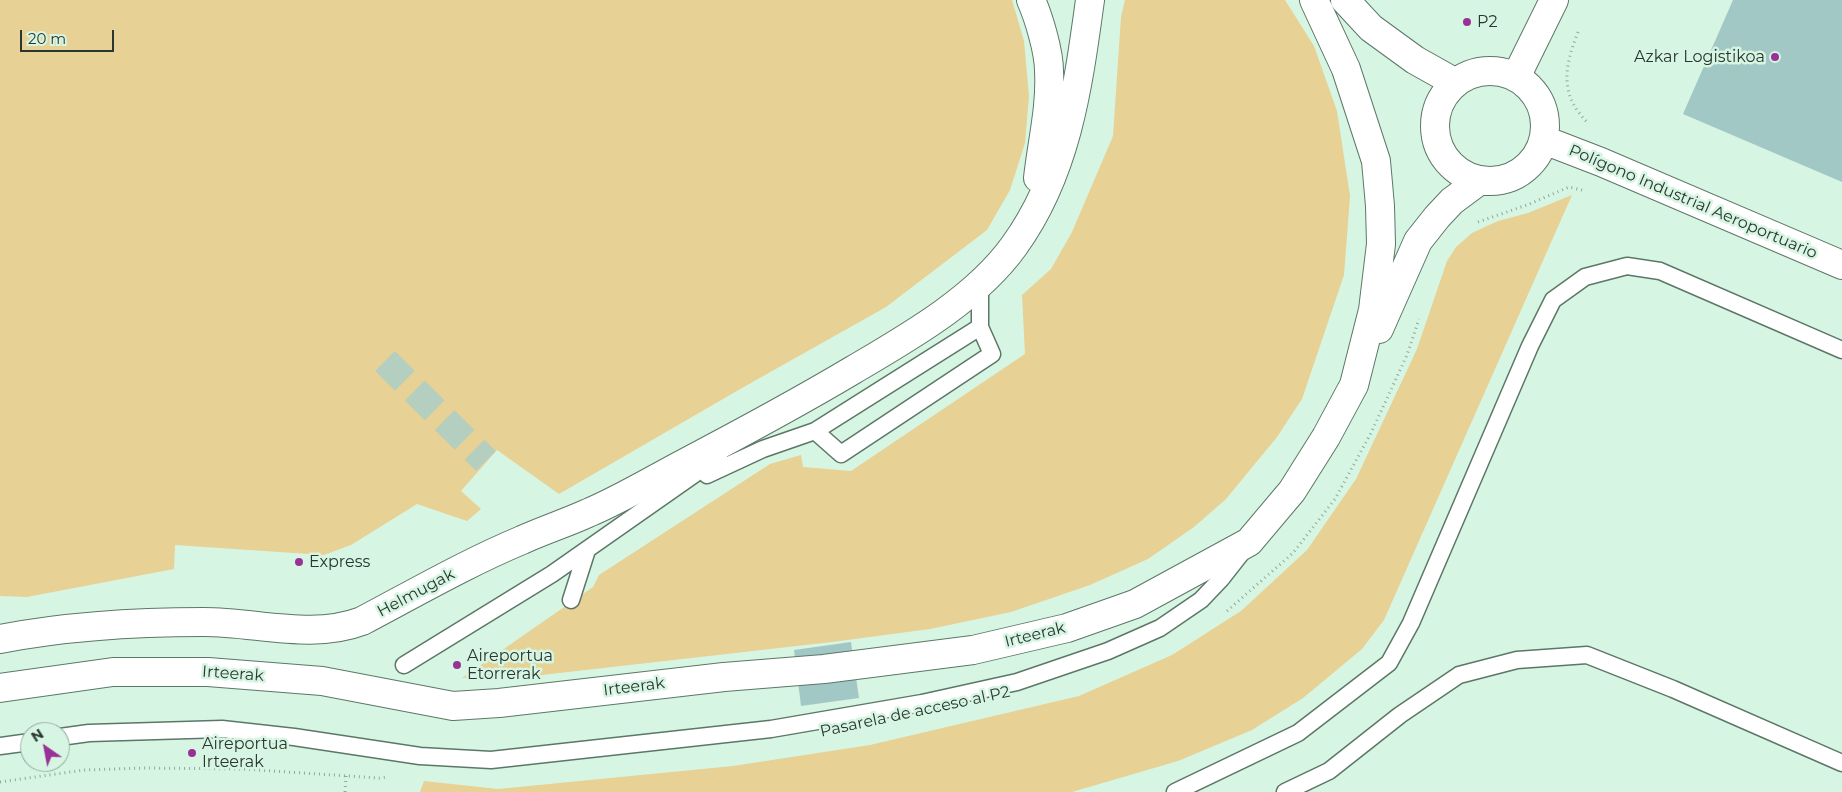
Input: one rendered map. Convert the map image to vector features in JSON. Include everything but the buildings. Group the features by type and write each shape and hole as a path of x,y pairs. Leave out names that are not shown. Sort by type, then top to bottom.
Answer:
{"street":[{"path":"1032,0 1038,16 1050,69 1036,212"},
{"name":"Helmugak","path":"0,639 62,630 159,623 206,622 309,630 332,630 346,627 362,621 483,557 589,513 796,404 933,320 980,284 1014,247 1036,212 1058,164 1071,119 1090,0"},
{"path":"1314,0 1346,69 1376,161 1377,170 1381,244 1373,310 1354,385"},
{"path":"1345,0 1371,28 1415,60 1456,83"},
{"path":"1516,77 1554,0"},
{"path":"1496,71 1516,77 1531,88 1541,103 1546,122 1544,140 1535,159 1520,173 1500,181 1480,181 1460,173 1445,158 1436,139 1436,118 1442,98 1456,83 1475,73 1496,71"},
{"name":"Polígono Industrial Aeroportuario","path":"1544,140 1601,162 1842,265"},
{"path":"1249,542 1292,491 1326,437 1354,385 1418,241 1452,202 1480,181"},
{"name":"Irteerak","path":"0,688 113,672 208,672 322,681 454,706 499,703 724,677 824,670 973,650 1067,628 1135,604 1249,542"}],"lane":[{"path":"1174,792 1298,733 1388,662 1411,623 1530,346 1553,300 1585,277 1627,266 1660,271 1842,350"},
{"path":"815,431 841,454 992,354 980,326 980,284"},
{"path":"673,490 763,449 815,431 980,326"},
{"path":"404,665 552,574 796,404"},
{"path":"70,736 89,733 222,729 294,737 420,756 491,760 770,729 922,703 1017,682 1108,650 1160,628 1201,600 1221,579 1249,542"},
{"path":"570,600 587,550"},
{"path":"1285,792 1329,771 1400,715 1459,675 1516,660 1587,655 1673,689 1842,762"},
{"path":"0,746 20,743"}],"path":[{"path":"1578,32 1569,55 1566,79 1570,100 1593,127"},
{"path":"1475,222 1527,205 1569,187 1586,191"},
{"path":"1226,612 1293,553 1335,500 1371,433 1407,355 1421,310"},
{"path":"0,782 84,770 144,768 242,769 378,778 397,776"},
{"path":"345,792 346,776"}],"shaded area":[{"path":"0,0 1012,0 1024,41 1029,96 1025,143 1010,190 987,230 886,307 559,494 497,450 461,491 481,509 467,521 417,504 351,545 324,555 175,545 174,569 27,597 0,596"},
{"path":"1125,0 1285,0 1314,46 1337,111 1350,196 1344,275 1302,399 1277,437 1226,499 1194,527 1148,559 1090,585 1011,612 930,629 832,642 533,676 462,678 593,587 599,575 770,464 801,455 803,467 851,471 1025,354 1022,295 1051,269 1072,232 1113,136 1121,17"},
{"path":"1572,195 1384,620 1362,649 1303,698 1252,730 1178,761 1072,792 420,792 424,781 498,789 733,766 870,745 1079,696 1172,655 1241,611 1307,550 1356,479 1417,349 1447,261 1456,247 1472,233 1498,221 1528,213"}],"tunnel":[{"path":"385,361 486,461"}],"place":[{"name":"P2","path":"1467,22"},
{"name":"Azkar Logistikoa","path":"1775,57"},
{"name":"Express","path":"299,562"},
{"name":"Aireportua Etorrerak","path":"457,665"},
{"name":"Aireportua Irteerak","path":"192,753"}]}
